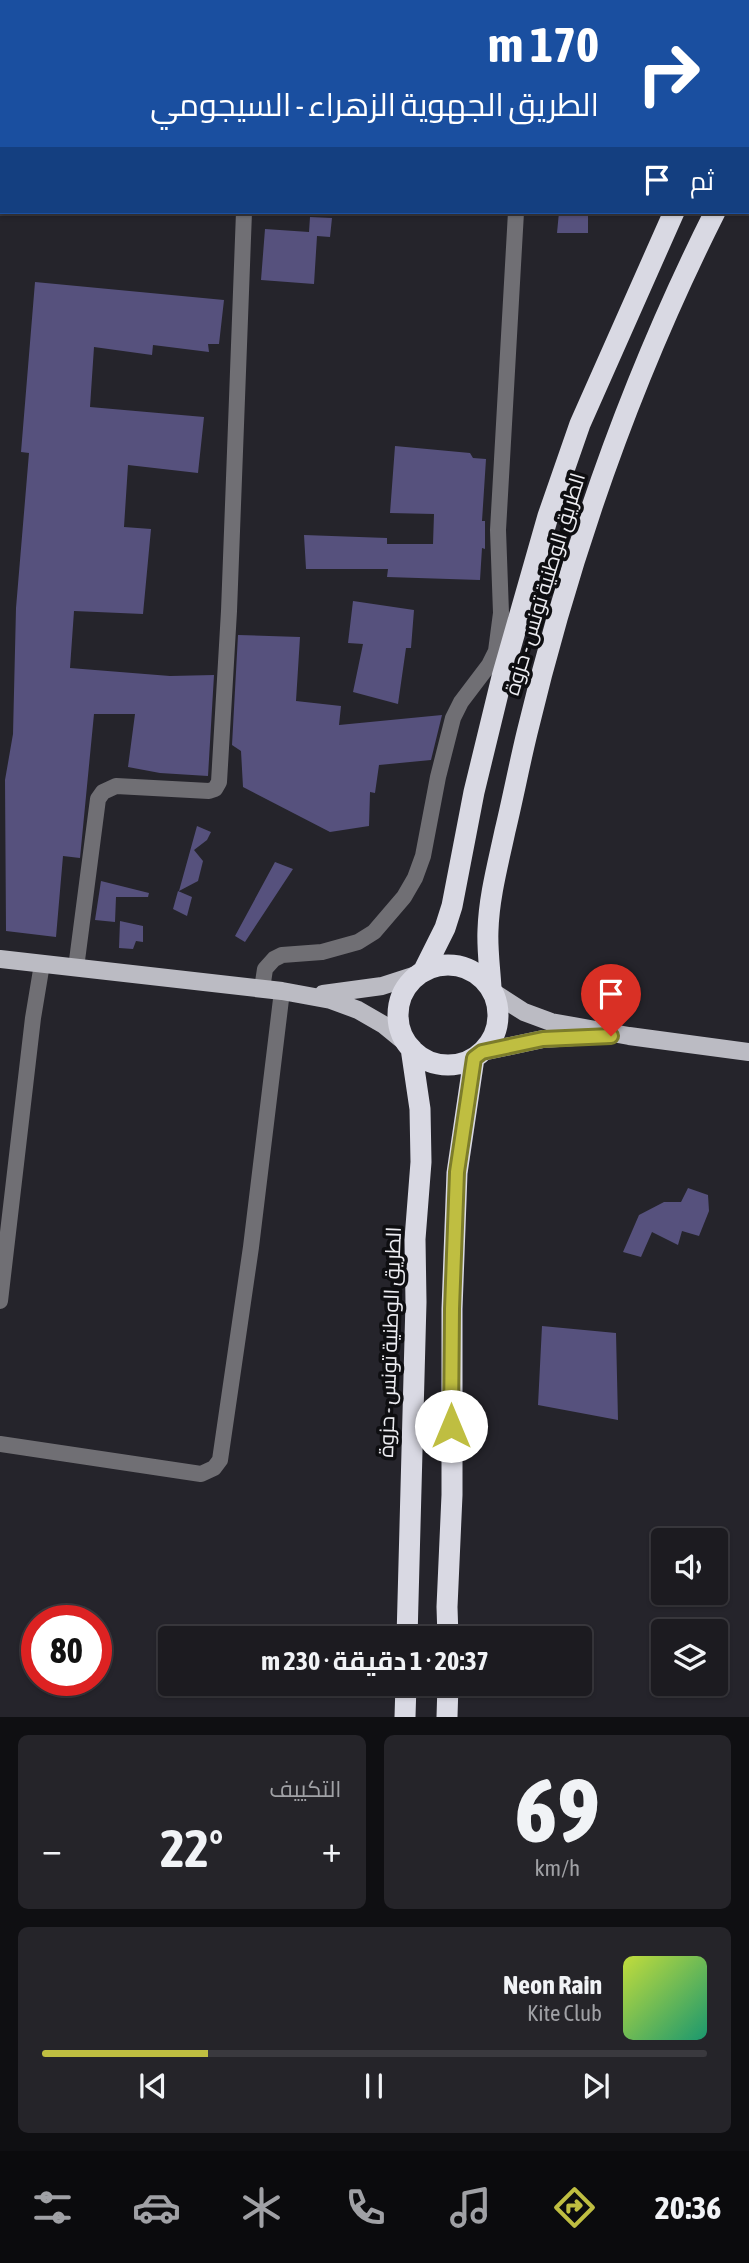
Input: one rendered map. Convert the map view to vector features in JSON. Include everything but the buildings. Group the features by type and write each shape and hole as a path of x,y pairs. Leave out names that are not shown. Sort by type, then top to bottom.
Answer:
{"highway":[{"name":"الطريق الوطنية تونس - حزوة","path":"421,973 445,928 452,906 474,792 502,677 548,516 580,424 673,214"},
{"name":"الطريق الوطنية تونس - حزوة","path":"492,990 488,931 490,905 516,778 552,635 587,519 618,433 662,327 714,214"},
{"path":"453,965 468,969 481,977 492,990 498,1008 498,1024 492,1039 478,1055 458,1064 441,1065 424,1059 408,1046 400,1029 398,1014 401,998 408,985 421,973 438,966 453,965"},
{"name":"الطريق الوطنية تونس - حزوة","path":"407,1626 416,1302 415,1240 421,1162 420,1109 408,1046"},
{"path":"448,1626 452,1495 452,1309 457,1172 478,1055"},
{"path":"405,1717 406,1696"},
{"path":"447,1717 448,1696"}],"main road":[{"path":"0,959 282,991 331,1000 358,1010 384,1025 408,1046"},
{"path":"302,995 342,993 382,986 421,973"},
{"path":"492,990 535,1017 629,1036 749,1052"},
{"path":"478,1055 543,1039 629,1036"}],"street":[{"path":"76,968 98,799 103,792 116,786 209,791 215,789 219,782 229,611 244,214"},
{"path":"262,989 265,969 274,959 282,955 322,952 358,942 374,932 404,897 423,856 453,718 496,651 501,613 498,530 516,214"},
{"path":"0,1301 33,1018 42,964"},
{"path":"0,1444 201,1474 214,1468 220,1460 251,1247 282,991"}],"route":[{"path":"451,1426 450,1371 457,1172 474,1058 482,1052 543,1039 611,1036"}]}
